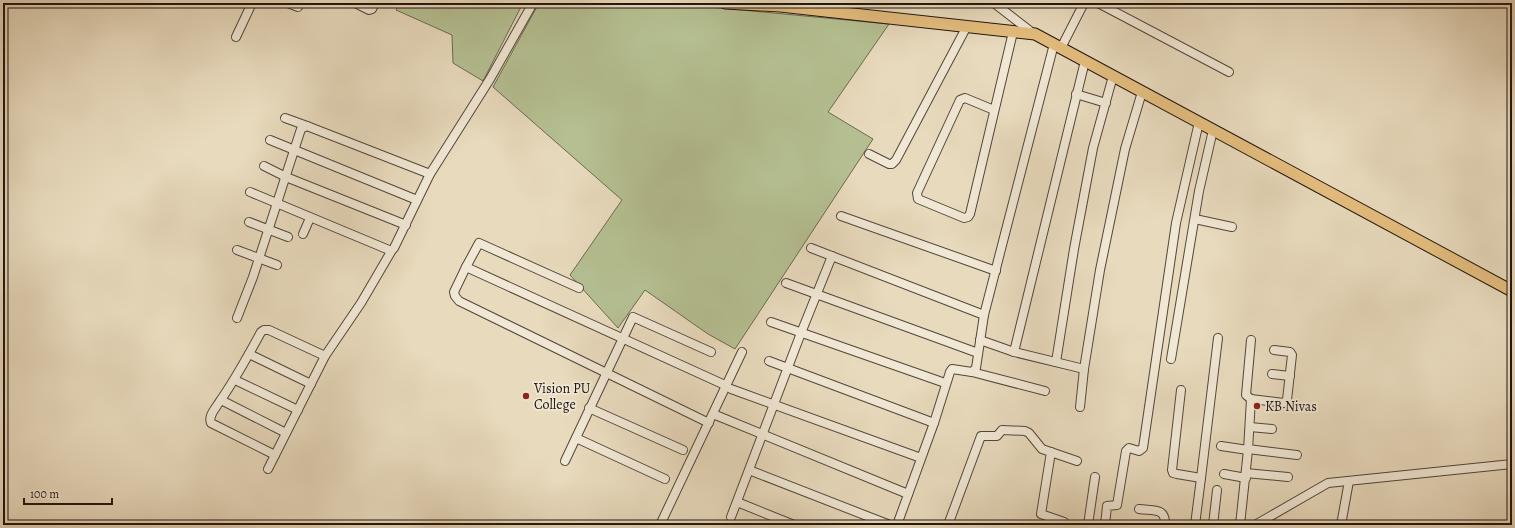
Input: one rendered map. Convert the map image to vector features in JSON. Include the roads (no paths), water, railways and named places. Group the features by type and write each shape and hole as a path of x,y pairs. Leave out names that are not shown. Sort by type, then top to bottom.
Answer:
{"main road":[{"path":"725,3 780,6 1035,34 1512,291"}],"street":[{"path":"236,37 252,3"},
{"path":"288,3 298,7"},
{"path":"355,3 370,10 375,3"},
{"path":"268,469 325,356 361,303 394,248 430,174 490,79 533,3"},
{"path":"994,3 1035,34"},
{"path":"972,372 976,368 984,315 1057,46 1084,3"},
{"path":"1098,3 1229,72"},
{"path":"869,154 889,164 892,164 896,160 967,26"},
{"path":"994,110 965,98 960,100 917,194 918,199 964,218 968,217 970,214 1013,32"},
{"path":"1014,352 1085,61"},
{"path":"1056,362 1074,250 1093,148 1113,76"},
{"path":"1080,407 1084,369 1100,270 1123,157 1142,92"},
{"path":"1076,94 1106,103"},
{"path":"286,118 430,174"},
{"path":"1105,525 1107,506 1117,505 1126,451 1129,448 1139,451 1143,448 1176,223 1199,122"},
{"path":"237,318 296,150 301,129 307,126"},
{"path":"1171,359 1195,220 1213,130"},
{"path":"270,140 417,200"},
{"path":"264,166 286,177 406,225"},
{"path":"250,192 310,218 392,250"},
{"path":"841,216 996,271"},
{"path":"303,234 310,218"},
{"path":"1195,220 1232,227"},
{"path":"249,222 288,237"},
{"path":"579,288 479,243 454,292 459,301 709,424"},
{"path":"810,248 984,315"},
{"path":"237,250 277,265"},
{"path":"731,517 832,256"},
{"path":"466,267 729,387 774,405 922,458"},
{"path":"786,284 978,353"},
{"path":"565,460 633,317 712,352"},
{"path":"771,322 945,383"},
{"path":"275,455 210,423 212,413 235,380 261,332 264,330 269,330 325,356"},
{"path":"1195,525 1218,338"},
{"path":"980,340 1014,352 1084,369"},
{"path":"1251,340 1246,390 1246,395 1251,399 1284,403 1287,400 1292,355 1290,352 1274,350"},
{"path":"660,525 713,414 729,387 742,352"},
{"path":"249,354 311,384"},
{"path":"769,362 934,424"},
{"path":"897,525 934,424 945,383 952,369 972,372 1045,391"},
{"path":"1272,374 1290,376"},
{"path":"235,380 298,410"},
{"path":"1181,390 1172,470 1173,473 1200,478"},
{"path":"1240,525 1246,475 1251,399"},
{"path":"221,400 286,433"},
{"path":"589,408 683,450"},
{"path":"713,414 908,494"},
{"path":"1250,427 1272,429"},
{"path":"948,525 981,436 997,436 1002,430 1025,431 1041,447 1076,461"},
{"path":"576,438 665,479"},
{"path":"1221,446 1297,455"},
{"path":"1051,452 1041,514 1064,522 1066,525"},
{"path":"1260,524 1328,483 1512,464"},
{"path":"749,470 890,525"},
{"path":"1224,474 1288,476"},
{"path":"1088,525 1095,477"},
{"path":"1341,525 1349,481"},
{"path":"1214,525 1217,490"},
{"path":"737,502 794,525"},
{"path":"1139,509 1164,514 1164,525"}],"place":[{"name":"Vision PU College","path":"526,396"},
{"name":"KB Nivas","path":"1257,406"}]}
